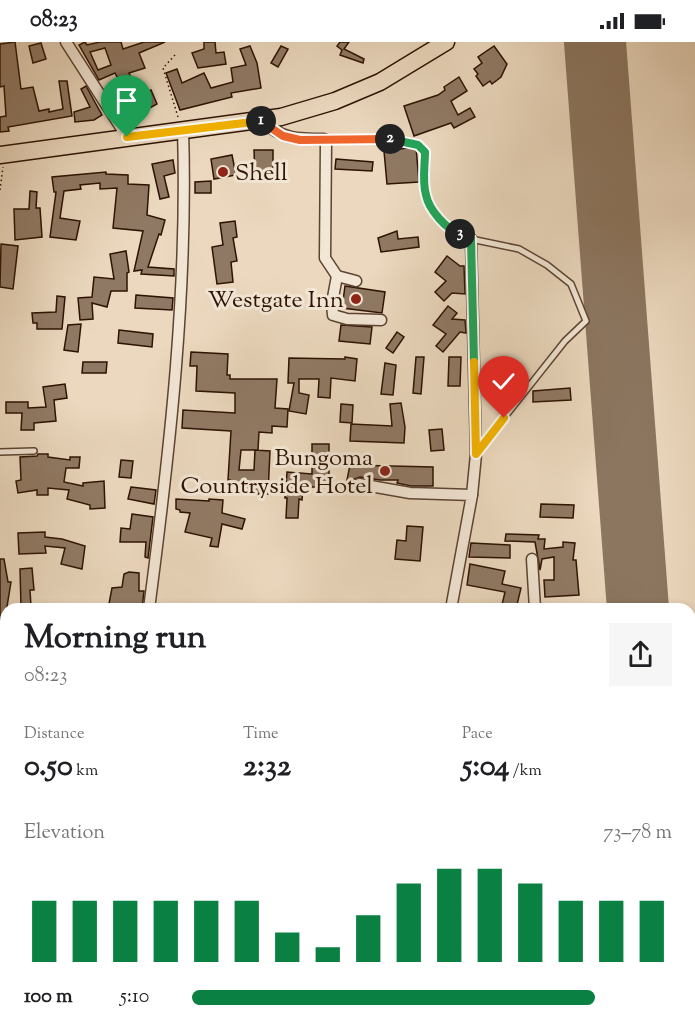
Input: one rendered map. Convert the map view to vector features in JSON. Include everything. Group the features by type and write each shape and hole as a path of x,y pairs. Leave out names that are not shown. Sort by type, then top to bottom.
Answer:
{"main road":[{"path":"2,155 183,129 263,121 335,101 380,82 446,42"}],"street":[{"path":"66,42 127,137"},
{"path":"263,121 271,130 283,136 300,140 324,139 326,144 325,258 337,276 356,281"},
{"path":"150,603 170,455 183,270 185,196 183,129"},
{"path":"452,603 472,495 476,454 471,239 453,231"},
{"path":"337,276 332,303 333,315 347,319 381,320"},
{"path":"359,484 410,493 472,495"},
{"path":"532,559 535,603"}],"lane":[{"path":"471,239 519,249 547,265 572,284 586,321 565,341 476,454"},
{"path":"0,452 34,451"}],"path":[{"path":"175,55 164,68 173,106 183,129"},
{"path":"324,139 350,141 388,138 418,145 425,152 426,196 437,215 453,231"},
{"path":"0,190 2,155"}],"building":[{"path":"15,42 21,89 33,87 39,111 49,109 49,112 63,109 59,81 67,81 72,116 8,127 9,131 0,132 0,117 6,116 4,86 0,87 0,44"},
{"path":"85,42 87,45 100,42 121,42 123,49 144,42 165,42 139,53 145,68 129,73 139,95 151,90 157,104 137,115 134,111 122,116 116,106 128,101 115,73 99,80 79,45","holes":["105,48 111,65 98,70 90,52"]},
{"path":"204,42 215,42 216,53 224,52 226,64 198,68 192,53 204,49"},
{"path":"340,42 349,42 344,49 364,59 363,63 340,55 342,50 337,46"},
{"path":"41,43 46,59 33,63 29,46"},
{"path":"250,46 257,63 261,88 231,93 232,97 180,110 166,73 177,69 182,83 204,73 211,88 233,82 231,68 246,65 240,49"},
{"path":"281,46 288,49 278,67 271,63"},
{"path":"494,46 507,64 501,77 492,84 490,81 483,86 474,69 482,63 478,57"},
{"path":"459,77 467,91 451,101 458,115 470,108 475,117 454,128 451,123 414,136 404,106 438,95 445,90 444,87"},
{"path":"86,86 102,115 94,120 75,122 74,112 90,107 81,89"},
{"path":"416,147 419,182 387,184 384,151"},
{"path":"254,150 273,150 273,178 255,178"},
{"path":"232,155 236,175 214,179 211,159"},
{"path":"336,159 373,162 372,171 335,169"},
{"path":"173,160 175,173 164,176 169,197 160,199 152,164"},
{"path":"106,172 106,174 128,175 128,184 149,185 147,215 165,220 148,267 174,269 174,276 141,274 142,270 134,271 143,231 113,228 117,188 100,189 100,183 80,185 81,189 64,191 60,218 80,221 76,240 50,237 56,192 54,192 52,177"},
{"path":"211,181 211,193 195,193 195,182"},
{"path":"30,191 37,192 36,208 40,208 42,237 15,240 14,209 29,209"},
{"path":"235,221 237,237 233,238 237,261 231,262 233,282 217,284 212,247 223,245 220,223"},
{"path":"397,231 398,239 418,237 419,247 381,252 378,238"},
{"path":"1,244 18,246 13,289 0,287"},
{"path":"126,251 129,272 127,273 127,291 111,291 107,307 92,303 93,319 80,320 78,298 92,297 94,277 114,279 110,254"},
{"path":"447,256 460,266 464,266 465,294 452,293 444,301 435,292 446,281 435,272"},
{"path":"345,286 385,292 382,313 342,308"},
{"path":"136,295 173,298 172,310 135,308"},
{"path":"57,296 65,297 62,329 37,329 37,323 33,323 32,313 56,312"},
{"path":"448,306 457,313 452,319 465,320 466,333 460,332 443,352 436,346 446,334 433,325"},
{"path":"81,324 78,352 64,350 68,325"},
{"path":"341,325 372,327 370,344 339,341"},
{"path":"119,330 153,334 152,347 118,343"},
{"path":"397,332 404,337 393,353 386,348"},
{"path":"191,352 228,354 227,375 230,375 230,379 277,379 275,408 288,409 287,427 272,426 272,433 259,432 258,450 255,450 270,451 268,494 231,494 230,480 228,480 231,431 182,428 183,410 235,413 235,393 196,391 197,366 190,366","holes":["241,450 255,450 254,470 239,470"]},
{"path":"345,357 357,359 355,381 331,378 330,398 318,397 319,379 299,379 299,393 309,395 306,414 289,411 294,383 288,383 289,358 345,359"},
{"path":"416,357 424,357 421,394 413,393"},
{"path":"449,357 461,357 460,386 448,386"},
{"path":"83,362 107,362 106,373 82,373"},
{"path":"385,363 396,365 393,395 381,394"},
{"path":"65,384 67,398 54,400 56,421 34,423 34,430 21,430 22,413 6,413 6,402 28,402 28,408 46,407 43,387"},
{"path":"570,388 571,400 533,402 533,391"},
{"path":"401,403 405,427 404,443 350,441 351,424 392,426 390,404"},
{"path":"341,404 353,405 352,423 340,422"},
{"path":"442,429 444,450 431,451 429,430"},
{"path":"312,444 329,444 329,487 303,487 302,500 299,499 298,518 286,518 287,472 312,474"},
{"path":"48,454 48,457 70,460 70,457 80,457 79,468 66,468 64,482 83,486 83,483 104,481 105,508 90,509 90,505 67,499 69,490 48,488 48,495 37,495 37,490 18,493 16,481 21,480 20,457 37,456"},
{"path":"121,460 133,461 131,478 119,477"},
{"path":"350,465 433,467 433,486 411,486 397,483 398,480 360,477 354,479 352,486 346,485"},
{"path":"131,487 156,490 154,504 128,499"},
{"path":"176,499 223,500 222,513 245,519 242,529 222,524 218,547 210,546 212,538 185,532 190,513 176,509"},
{"path":"541,504 574,505 573,518 540,517"},
{"path":"132,514 153,517 148,558 145,557 146,542 120,542 121,528 130,529"},
{"path":"407,526 423,527 420,561 395,559 397,540 406,541"},
{"path":"45,532 45,537 85,546 82,569 61,564 65,548 45,546 46,553 19,554 18,533"},
{"path":"506,534 539,535 538,539 545,539 544,549 563,547 563,542 575,543 573,560 576,560 579,595 545,597 544,580 554,580 554,557 542,559 540,570 535,542 505,541"},
{"path":"471,543 510,545 510,558 469,557"},
{"path":"0,559 4,559 8,582 11,582 8,603 0,603"},
{"path":"470,564 505,571 502,584 521,588 517,603 502,603 505,592 467,585"},
{"path":"32,568 34,590 30,590 31,603 21,603 20,569"},
{"path":"139,573 139,591 144,591 143,603 109,603 112,588 122,587 124,574"}],"runway":[{"path":"595,42 638,603"}],"place":[{"name":"Shell","path":"223,172"},
{"name":"Westgate Inn","path":"356,299"},
{"name":"Bungoma Countryside Hotel","path":"385,471"}],"route":[{"path":"127,137 263,121 271,130 300,140 350,141 388,138 418,145 425,152 426,196 437,215 453,231 471,239 476,454 504,418"}]}
